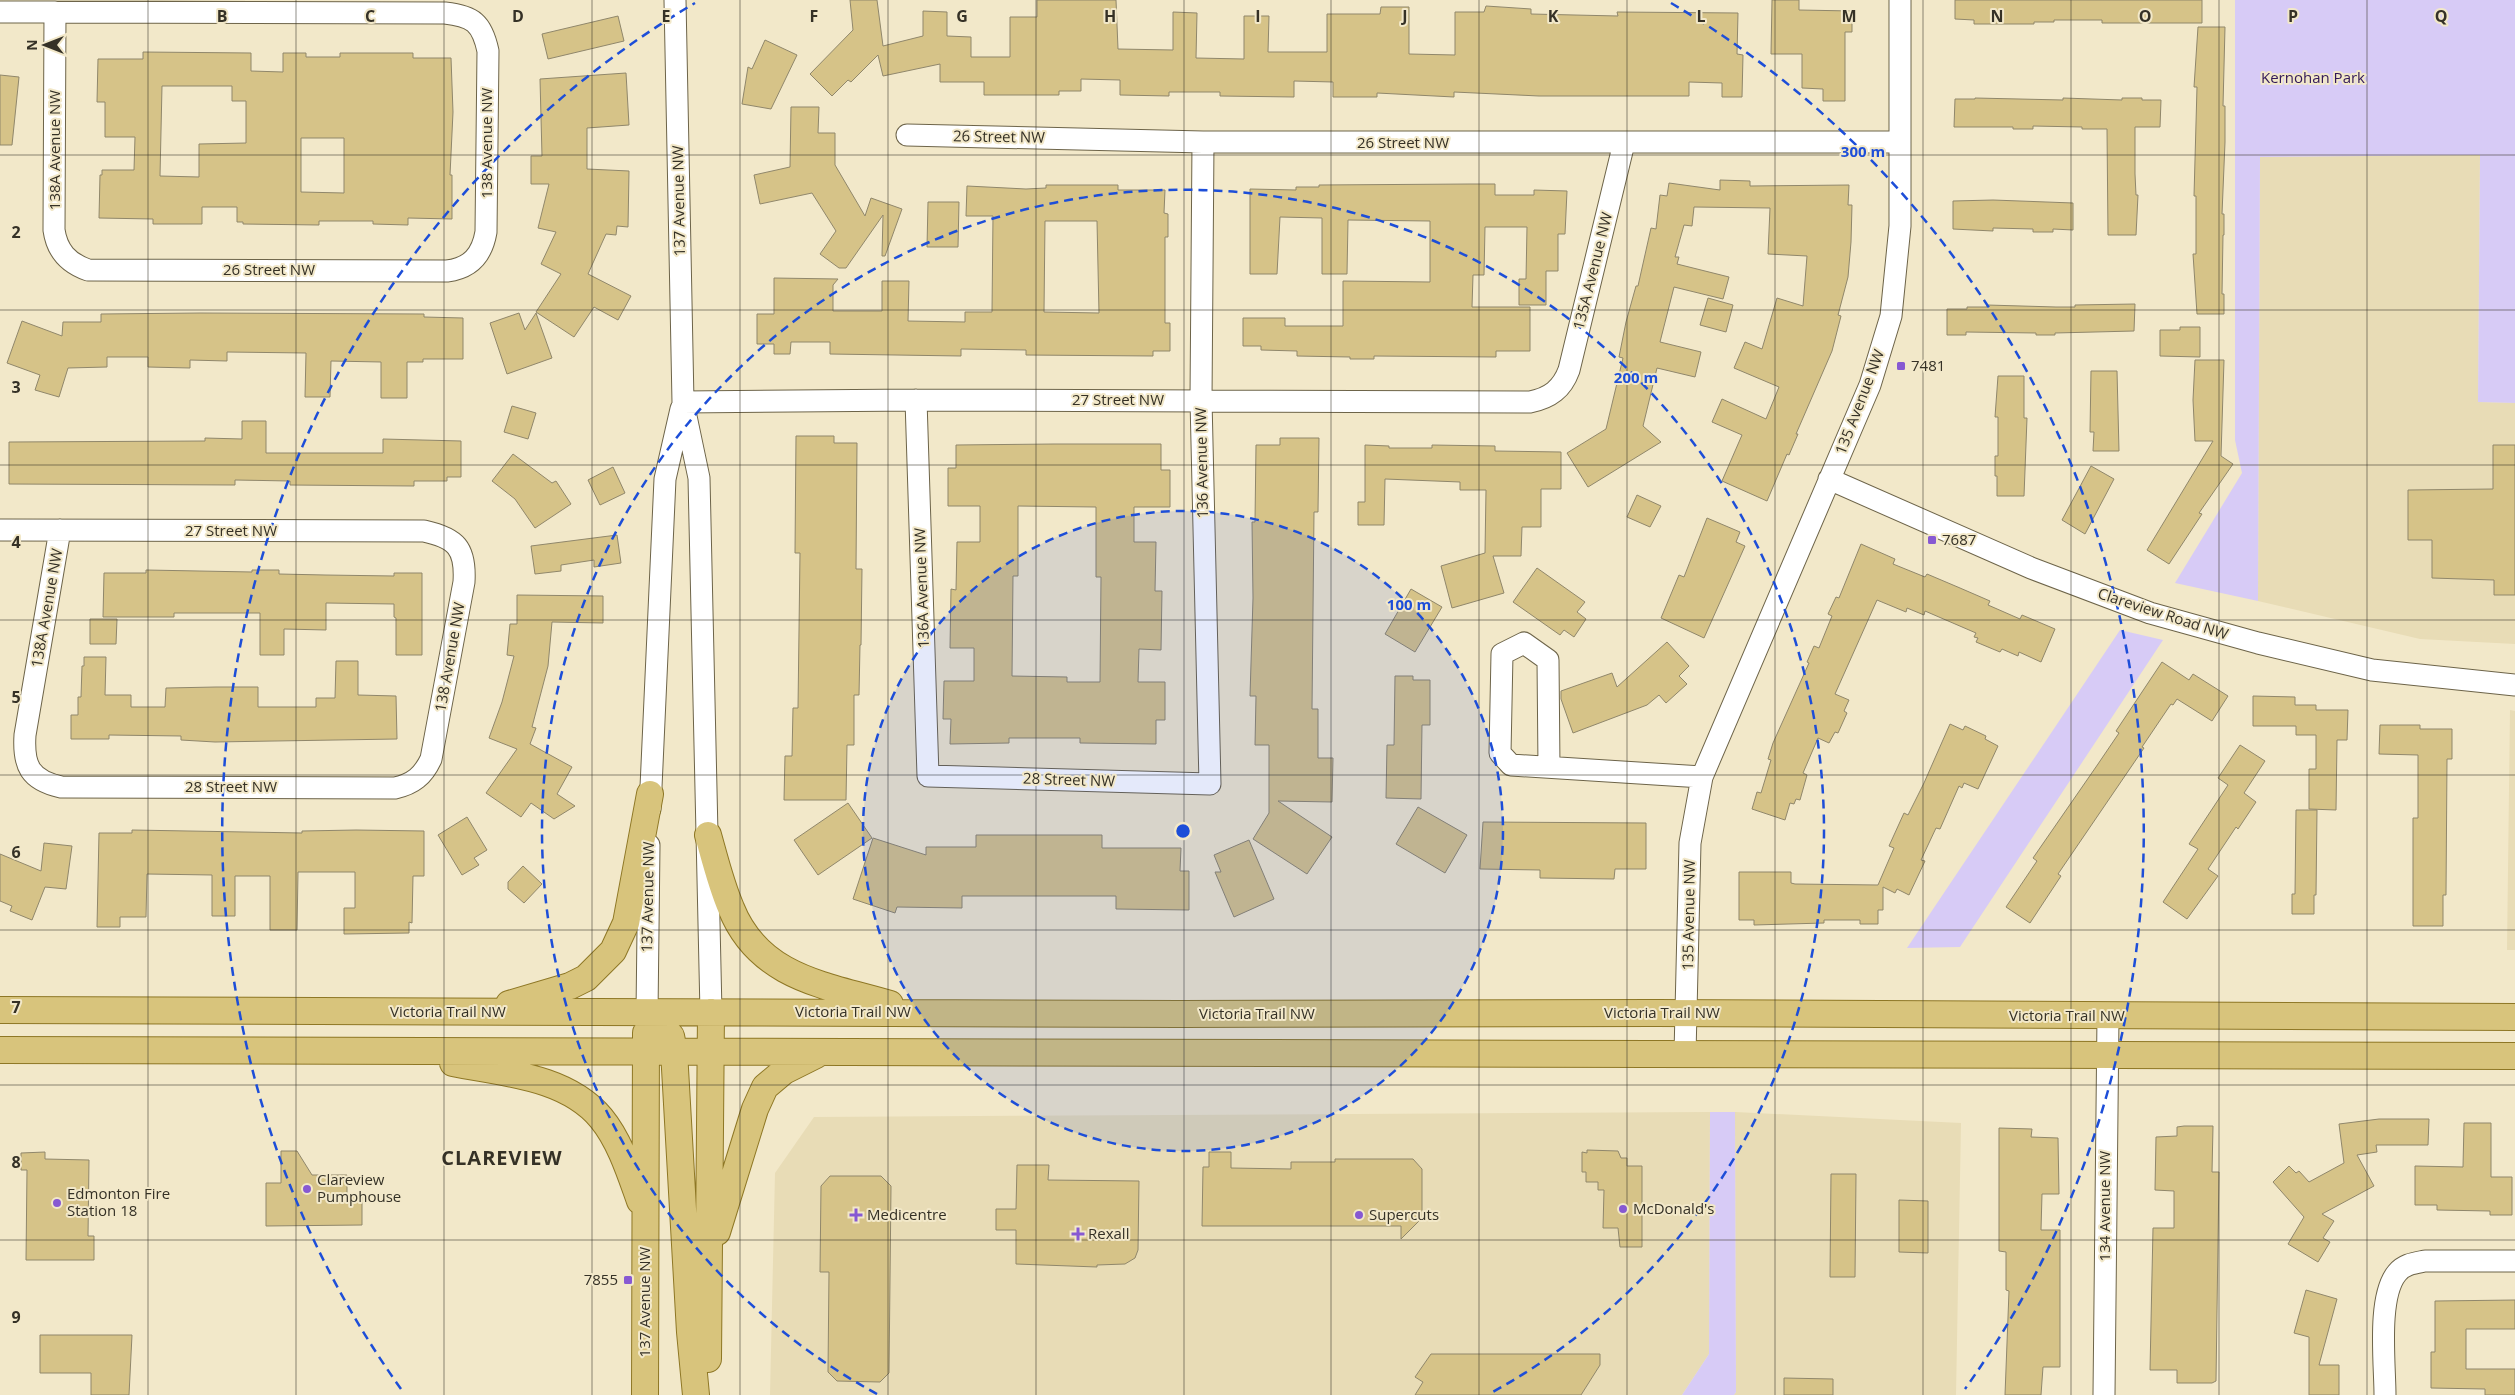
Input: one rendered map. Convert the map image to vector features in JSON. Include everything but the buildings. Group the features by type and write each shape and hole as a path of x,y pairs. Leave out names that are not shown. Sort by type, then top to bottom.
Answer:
{"main road":[{"path":"480,1013 570,986 586,978 612,951 626,923 650,794"},
{"path":"708,836 731,909 754,947 769,961 814,982 919,1012"},
{"name":"Victoria Trail NW","path":"0,1010 480,1013 1687,1013 2515,1017"},
{"name":"137 Avenue NW","path":"708,1395 711,1012"},
{"path":"647,1013 671,1036 674,1051 690,1332 696,1395"},
{"name":"137 Avenue NW","path":"645,1395 647,1013"},
{"path":"0,1050 2515,1056"},
{"path":"398,1052 538,1080 560,1088 580,1099 601,1118 622,1152 646,1218"},
{"path":"708,1259 755,1109 766,1087 784,1071 821,1053"}],"street":[{"name":"137 Avenue NW","path":"674,0 683,402 699,478 711,1012"},
{"name":"135 Avenue NW","path":"1685,1054 1690,843 1702,777 1870,385 1891,316 1900,226 1900,0"},
{"path":"0,12 55,12"},
{"name":"138 Avenue NW","path":"55,12 445,12 470,18 479,25 488,51 486,232 484,244 474,260"},
{"name":"138A Avenue NW","path":"55,12 54,230 58,248 65,256"},
{"name":"26 Street NW","path":"907,135 1203,142 1900,142"},
{"name":"136 Avenue NW","path":"1203,142 1201,400 1210,784"},
{"name":"135A Avenue NW","path":"1552,394 1564,384 1569,370 1624,143"},
{"name":"26 Street NW","path":"65,256 76,266 88,270 447,271 459,269 474,260"},
{"name":"27 Street NW","path":"683,402 916,400 1530,402 1552,394"},
{"name":"136A Avenue NW","path":"916,400 928,776"},
{"name":"137 Avenue NW","path":"647,1013 650,794 665,479 683,402"},
{"name":"Clareview Road NW","path":"1829,479 2031,568 2150,613 2258,643 2372,670 2515,685"},
{"name":"27 Street NW","path":"0,530 424,531 448,538 458,545"},
{"name":"138A Avenue NW","path":"32,774 24,750 60,530"},
{"name":"138 Avenue NW","path":"426,769 431,759 464,582 465,566 458,545"},
{"path":"1549,766 1548,660 1524,643 1502,654 1500,752 1511,765 1702,777"},
{"name":"28 Street NW","path":"32,774 47,784 61,787 396,788 418,779 426,769"},
{"name":"28 Street NW","path":"928,776 1210,784"},
{"name":"134 Avenue NW","path":"2104,1395 2106,1055 2108,1016"},
{"path":"2385,1395 2387,1296 2396,1274 2402,1268 2412,1263 2426,1261 2515,1261"}],"shaded area":[{"path":"2480,154 2478,402 2515,403 2515,644 2420,639 2258,601 2260,157"},
{"path":"2510,710 2515,711 2515,950 2507,950"},
{"path":"1710,1112 1709,1354 1682,1395 770,1395 775,1173 814,1117"},
{"path":"1735,1112 1961,1123 1956,1395 1734,1395 1736,1392"}],"green space":[{"name":"Kernohan Park","path":"2235,0 2515,0 2515,403 2478,402 2480,155 2260,157 2258,601 2175,583 2242,473 2235,440"},
{"path":"2120,630 2163,640 1960,947 1907,948"},
{"path":"1710,1112 1735,1112 1736,1392 1734,1395 1682,1395 1709,1354"}],"place":[{"name":"7481","path":"1901,366"},
{"name":"7687","path":"1932,540"},
{"name":"Clareview Pumphouse","path":"307,1189"},
{"name":"Edmonton Fire Station 18","path":"57,1203"},
{"name":"McDonald's","path":"1623,1209"},
{"name":"Medicentre","path":"856,1215"},
{"name":"Supercuts","path":"1359,1215"},
{"name":"Rexall","path":"1078,1234"},
{"name":"7855","path":"628,1280"}],"district":[{"name":"CLAREVIEW","path":"502,1158"}]}
